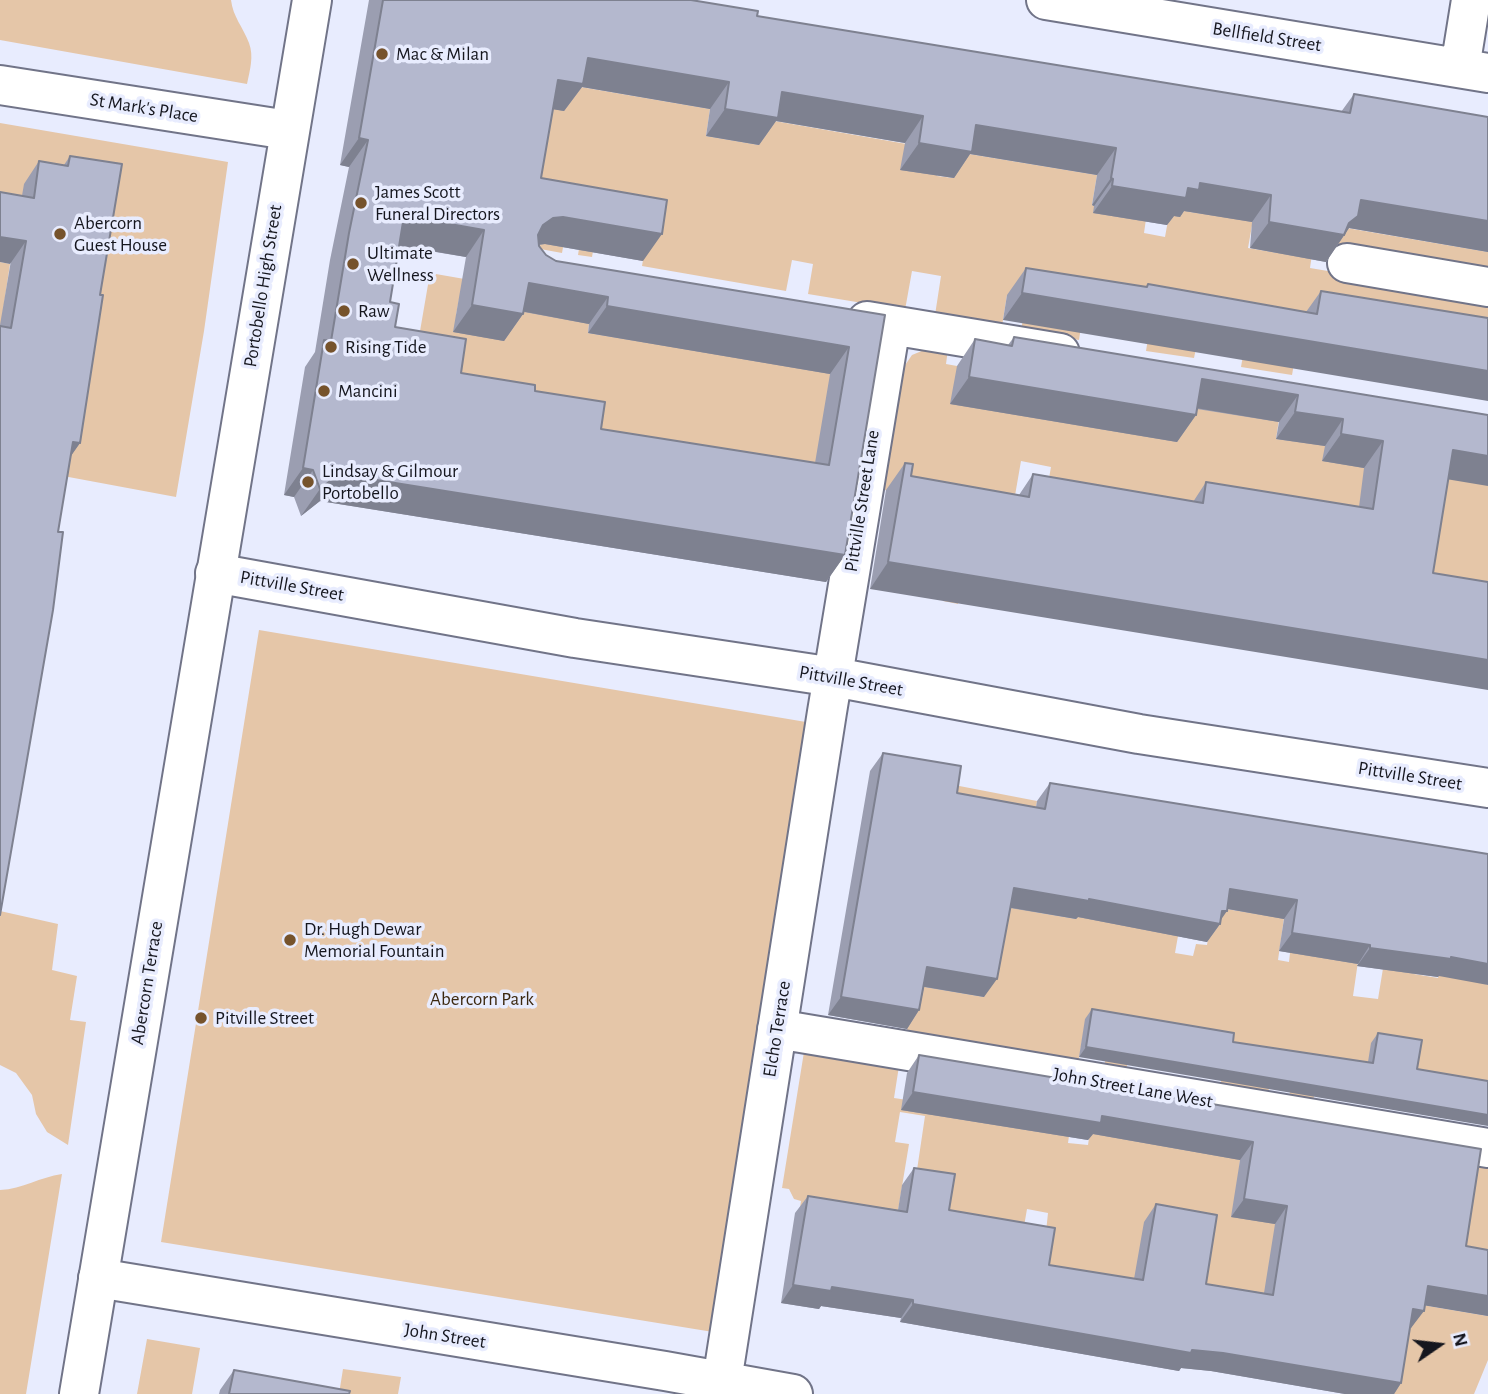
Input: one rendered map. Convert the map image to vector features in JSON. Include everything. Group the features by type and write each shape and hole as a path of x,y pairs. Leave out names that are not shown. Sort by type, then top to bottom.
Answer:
{"street":[{"name":"Portobello High Street","path":"215,573 312,0"},
{"name":"Bellfield Street","path":"1046,0 1474,71"},
{"path":"1471,0 1474,71"},
{"name":"St Mark's Place","path":"0,85 288,130"},
{"path":"1348,263 1488,287"},
{"path":"837,316 1094,359"},
{"name":"Pittville Street Lane","path":"834,677 891,325"},
{"name":"Pittville Street","path":"215,573 575,638 834,677 1139,734 1488,788"},
{"name":"Abercorn Terrace","path":"79,1394 215,573"},
{"name":"Elcho Terrace","path":"721,1388 834,677"},
{"name":"John Street Lane West","path":"777,1029 1488,1148"},
{"name":"John Street","path":"98,1278 721,1388 793,1394"}],"green space":[{"path":"0,0 231,0 251,53 247,84 0,40"},
{"path":"569,85 710,109 706,136 759,145 763,119 941,150 937,176 953,178 957,152 1097,175 1092,205 1149,198 1144,233 1165,237 1169,215 1180,216 1184,191 1190,212 1204,214 1256,203 1248,248 1278,253 1335,226 1488,252 1488,276 1313,247 1310,268 1488,298 1488,348 1302,319 1292,375 1241,367 1247,332 1201,324 1194,358 1146,351 1154,301 1084,307 1079,340 1021,330 1027,298 1007,295 1002,326 935,315 941,276 912,271 905,310 808,294 813,264 792,260 786,291 642,266 649,226 598,221 592,257 578,255 584,216 569,213 562,253 524,246 548,108"},
{"path":"0,123 228,162 204,331 176,497 31,470 0,456 18,220 0,218"},
{"path":"0,262 10,264 0,331"},
{"path":"430,273 476,281 473,301 459,299 456,315 513,289 589,324 588,333 866,378 846,498 688,473 373,372 419,337"},
{"path":"929,348 948,349 946,364 957,366 1186,390 1281,406 1276,439 1301,442 1420,428 1488,486 1488,612 1039,535 1051,467 1021,461 1009,530 971,524 958,604 943,601 957,515 891,508 894,492 880,489 901,371 912,355"},
{"name":"Abercorn Park","path":"259,630 806,722 713,1332 161,1242"},
{"path":"949,784 1037,801 1026,865 1035,912 1076,919 1081,890 1184,902 1175,953 1193,956 1196,944 1207,945 1213,907 1284,918 1278,960 1289,962 1290,953 1361,941 1353,996 1378,999 1388,938 1414,974 1438,978 1440,966 1488,985 1488,1092 1319,1066 1313,1102 1289,1098 1294,1063 1273,1060 1268,1095 1220,1087 1227,1043 1134,1028 1126,1071 1104,1068 1111,1023 1086,1018 1078,1064 906,1035 914,985 984,997 989,967 983,838"},
{"path":"0,911 58,924 52,970 77,976 70,1020 86,1022 68,1145 47,1132 36,1114 32,1095 16,1073 0,1065"},
{"path":"804,1052 899,1066 894,1098 927,1103 1075,1093 1068,1143 1088,1145 1095,1097 1240,1160 1238,1180 1297,1227 1260,1319 1134,1280 1034,1345 1048,1213 1027,1209 1019,1255 913,1197 925,1116 900,1112 895,1142 909,1144 895,1229 799,1214 801,1201 794,1199 789,1189 782,1188"},
{"path":"1470,1160 1488,1162 1488,1270 1448,1255"},
{"path":"62,1174 26,1394 0,1394 0,1190"},
{"path":"1416,1304 1488,1316 1488,1360 1474,1394 1390,1394"},
{"path":"147,1339 200,1348 192,1394 137,1394"},
{"path":"343,1369 401,1377 398,1394 339,1394"}],"building":[{"path":"383,0 691,0 758,11 757,16 1350,113 1354,94 1488,117 1488,221 1361,200 1358,216 1349,223 1344,235 1269,222 1271,195 1200,183 1199,190 1188,188 1186,198 1112,186 1116,148 976,125 972,152 919,143 923,116 782,92 778,118 725,109 729,82 588,58 583,84 558,80 541,178 667,200 662,234 563,217 553,218 543,225 538,235 539,246 546,255 556,261 885,315 845,555 339,474 320,489 313,470 303,468 324,340 331,341 368,140 359,138","holes":["404,216 484,230 472,305 523,314 529,283 608,297 607,306 849,347 829,465 601,429 605,402 535,391 535,385 461,373 466,339 395,327 399,304 390,302"]},
{"path":"70,156 122,164 100,295 103,295 80,443 73,442 58,532 63,532 53,610 0,915 0,326 11,328 26,241 0,237 0,192 34,198 39,161 68,166"},
{"path":"1026,268 1147,287 1148,284 1317,314 1321,291 1488,318 1488,371 1022,293"},
{"path":"1014,337 1488,415 1488,456 1453,450 1433,573 1488,582 1488,660 888,562 905,463 913,464 911,476 1029,497 1033,474 1203,503 1206,482 1373,509 1383,441 1341,434 1343,419 1295,412 1298,395 1202,379 1196,415 969,377 975,339 1012,346"},
{"path":"883,753 961,766 957,793 1045,809 1050,783 1488,854 1488,964 1370,948 1370,945 1292,933 1297,900 1230,889 1227,911 1222,911 1220,924 1014,888 997,979 927,967 919,1010 841,997"},
{"path":"1092,1009 1234,1033 1233,1042 1373,1063 1378,1033 1422,1040 1417,1069 1488,1081 1488,1115 1086,1047"},
{"path":"919,1055 1481,1149 1466,1246 1488,1250 1488,1296 1428,1286 1424,1311 1413,1309 1401,1383 1223,1353 1192,1350 1191,1353 913,1304 913,1300 832,1287 831,1291 793,1285 808,1196 907,1212 914,1168 955,1174 949,1210 1055,1228 1049,1265 1143,1280 1156,1204 1217,1215 1206,1284 1273,1295 1287,1206 1244,1199 1253,1142 1102,1116 1101,1123 913,1092"},
{"path":"234,1370 350,1391 349,1394 229,1394"}],"place":[{"name":"Mac & Milan","path":"382,54"},
{"name":"James Scott Funeral Directors","path":"361,203"},
{"name":"Abercorn Guest House","path":"60,234"},
{"name":"Ultimate Wellness","path":"353,264"},
{"name":"Raw","path":"344,311"},
{"name":"Rising Tide","path":"331,347"},
{"name":"Mancini","path":"324,391"},
{"name":"Lindsay & Gilmour Portobello","path":"308,482"},
{"name":"Dr. Hugh Dewar Memorial Fountain","path":"290,940"},
{"name":"Pitville Street","path":"201,1018"}]}
